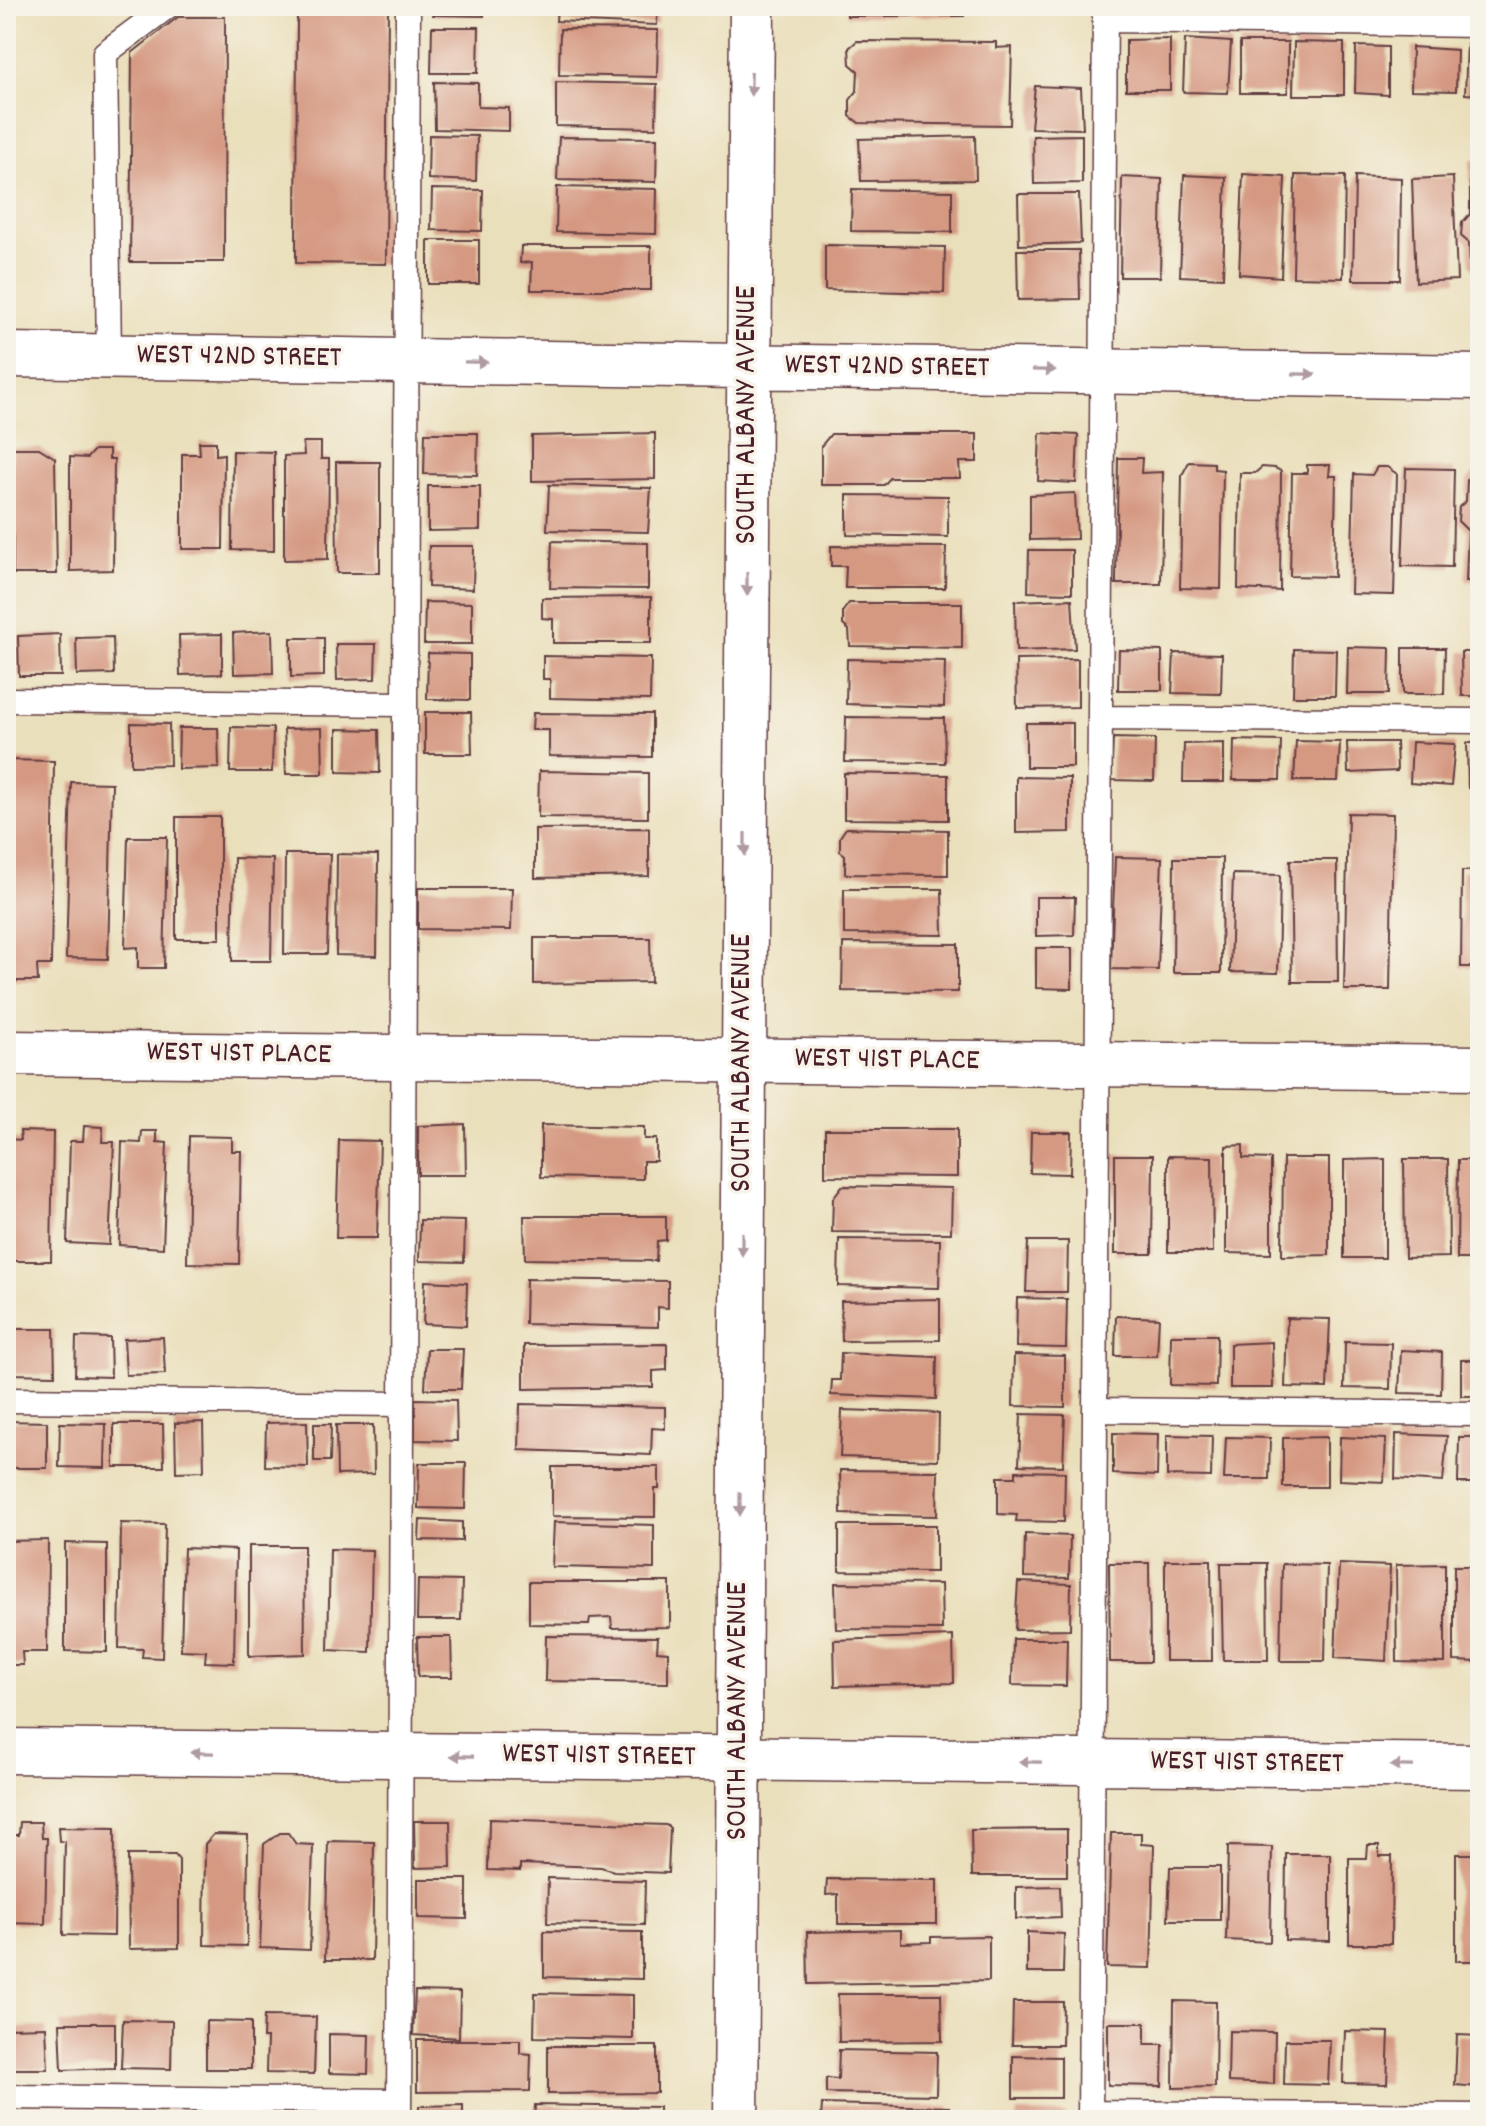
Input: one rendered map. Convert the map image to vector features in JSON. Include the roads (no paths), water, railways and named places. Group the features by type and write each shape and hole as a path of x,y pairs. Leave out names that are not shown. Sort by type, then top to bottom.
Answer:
{"street":[{"name":"SOUTH ALBANY AVENUE","path":"736,2120 752,6"},
{"name":"WEST 42ND STREET","path":"6,355 1480,377"},
{"name":"WEST 41ST PLACE","path":"6,1053 1480,1068"},
{"name":"WEST 41ST STREET","path":"6,1751 1480,1766"}],"lane":[{"path":"109,357 105,53 168,6"},
{"path":"6,2097 399,2111 408,6"},
{"path":"1480,25 1105,13 1090,2117 1480,2116"},
{"path":"6,700 405,704"},
{"path":"1101,718 1480,721"},
{"path":"6,1400 402,1404"},
{"path":"1095,1410 1480,1414"}]}
